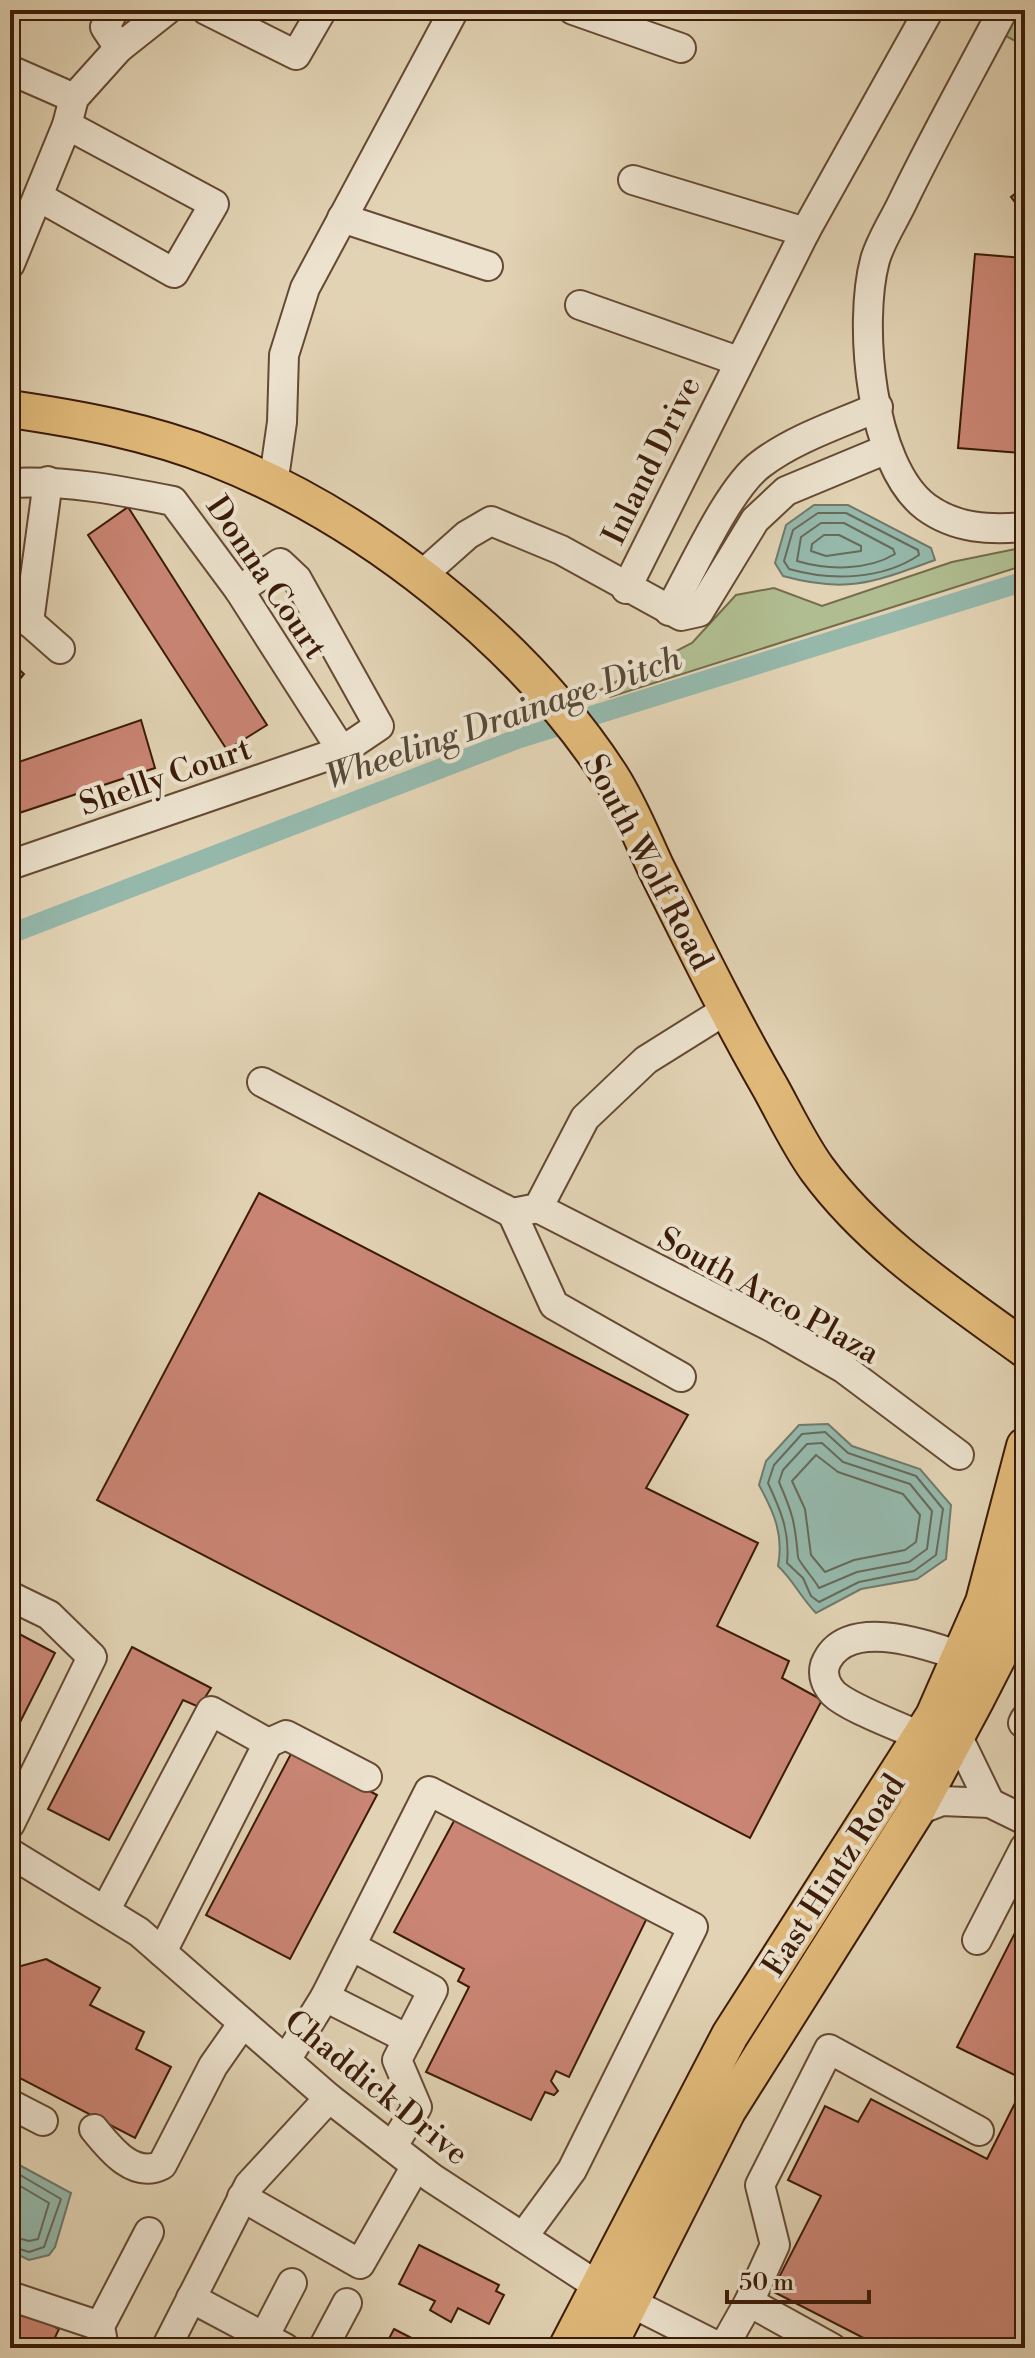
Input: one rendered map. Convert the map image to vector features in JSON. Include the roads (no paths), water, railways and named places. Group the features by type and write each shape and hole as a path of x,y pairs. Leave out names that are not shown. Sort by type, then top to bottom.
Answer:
{"main road":[{"name":"South Wolf Road","path":"10,409 142,435 214,458 273,485 356,532 422,575 550,696 612,779 726,1010 816,1168 856,1216 903,1260 1025,1349"},
{"name":"East Hintz Road","path":"614,2293 916,1811 960,1656 984,1602 1025,1446"},
{"name":"East Hintz Road","path":"614,2293 730,2035 939,1735 998,1656 1019,1608 1025,1569"},
{"path":"567,2348 614,2293"},
{"path":"607,2348 614,2293"}],"street":[{"path":"114,10 105,27 119,48"},
{"path":"11,255 39,197 70,112 119,48 167,10"},
{"path":"206,10 296,55 322,10"},
{"path":"273,485 282,422 284,355 305,288 454,10"},
{"path":"573,10 681,48"},
{"name":"Inland Drive","path":"626,589 805,232 929,10"},
{"path":"1003,10 876,258 867,324 867,355 887,449 901,480 925,506 958,524 994,529 1025,527"},
{"path":"10,70 214,204 174,273 39,197"},
{"path":"633,180 805,232"},
{"path":"342,218 488,266"},
{"name":"Inland Drive","path":"580,305 738,361"},
{"path":"675,614 732,498 759,465 805,439 878,407"},
{"path":"422,575 467,535 491,521 561,550 675,614 699,612 755,520 786,491 887,449"},
{"path":"48,481 19,613 60,649"},
{"name":"Donna Court","path":"10,483 48,481 88,484 173,501 239,590 342,751"},
{"name":"Shelly Court","path":"10,865 342,751 379,726 297,579 280,563 239,590"},
{"path":"681,1377 554,1305 525,1210 558,1173 585,1118 646,1060 726,1010"},
{"name":"South Arco Plaza","path":"262,1082 775,1329 843,1368 959,1455"},
{"path":"10,1596 49,1615 92,1657 10,1824"},
{"path":"960,1656 913,1642 877,1637 847,1642 828,1658 823,1671 826,1682 838,1697 939,1735 990,1803"},
{"path":"105,1911 211,1711 268,1743"},
{"path":"162,1952 268,1743 286,1735 367,1777"},
{"path":"286,2060 325,1997 429,1791 693,1927 572,2170 523,2237"},
{"path":"916,1811 942,1801 990,1803 1025,1820"},
{"path":"977,1940 1025,1847"},
{"name":"Chaddick Drive","path":"10,1852 105,1911 162,1952 329,2098 416,2166 614,2293 717,2347"},
{"path":"351,1946 433,1990 397,2060 417,2107 392,2147"},
{"path":"325,1997 408,2039"},
{"path":"94,2129 114,2153 138,2169 152,2170 162,2165 213,2066 243,2023"},
{"path":"717,2347 749,2302 775,2245 760,2185 829,2049 979,2131"},
{"path":"166,2348 242,2197 263,2167 329,2098"},
{"path":"10,2104 43,2121"},
{"path":"242,2197 360,2264 416,2166"},
{"path":"10,2296 102,2337 149,2232"},
{"path":"191,2298 274,2342 292,2283"},
{"path":"749,2302 832,2348"},
{"path":"323,2348 347,2303"}],"water":[{"path":"814,505 848,505 931,548 935,560 877,579 844,585 783,576 775,563 786,525"},
{"path":"828,1424 852,1446 920,1469 951,1505 946,1559 917,1579 861,1589 816,1613 778,1566 780,1544 776,1524 759,1485 766,1461 799,1425"},
{"path":"10,2160 71,2193 55,2247 49,2255 29,2260 10,2251"}],"waterway":[{"name":"Wheeling Drainage Ditch","path":"10,934 517,739 1025,581"}]}
